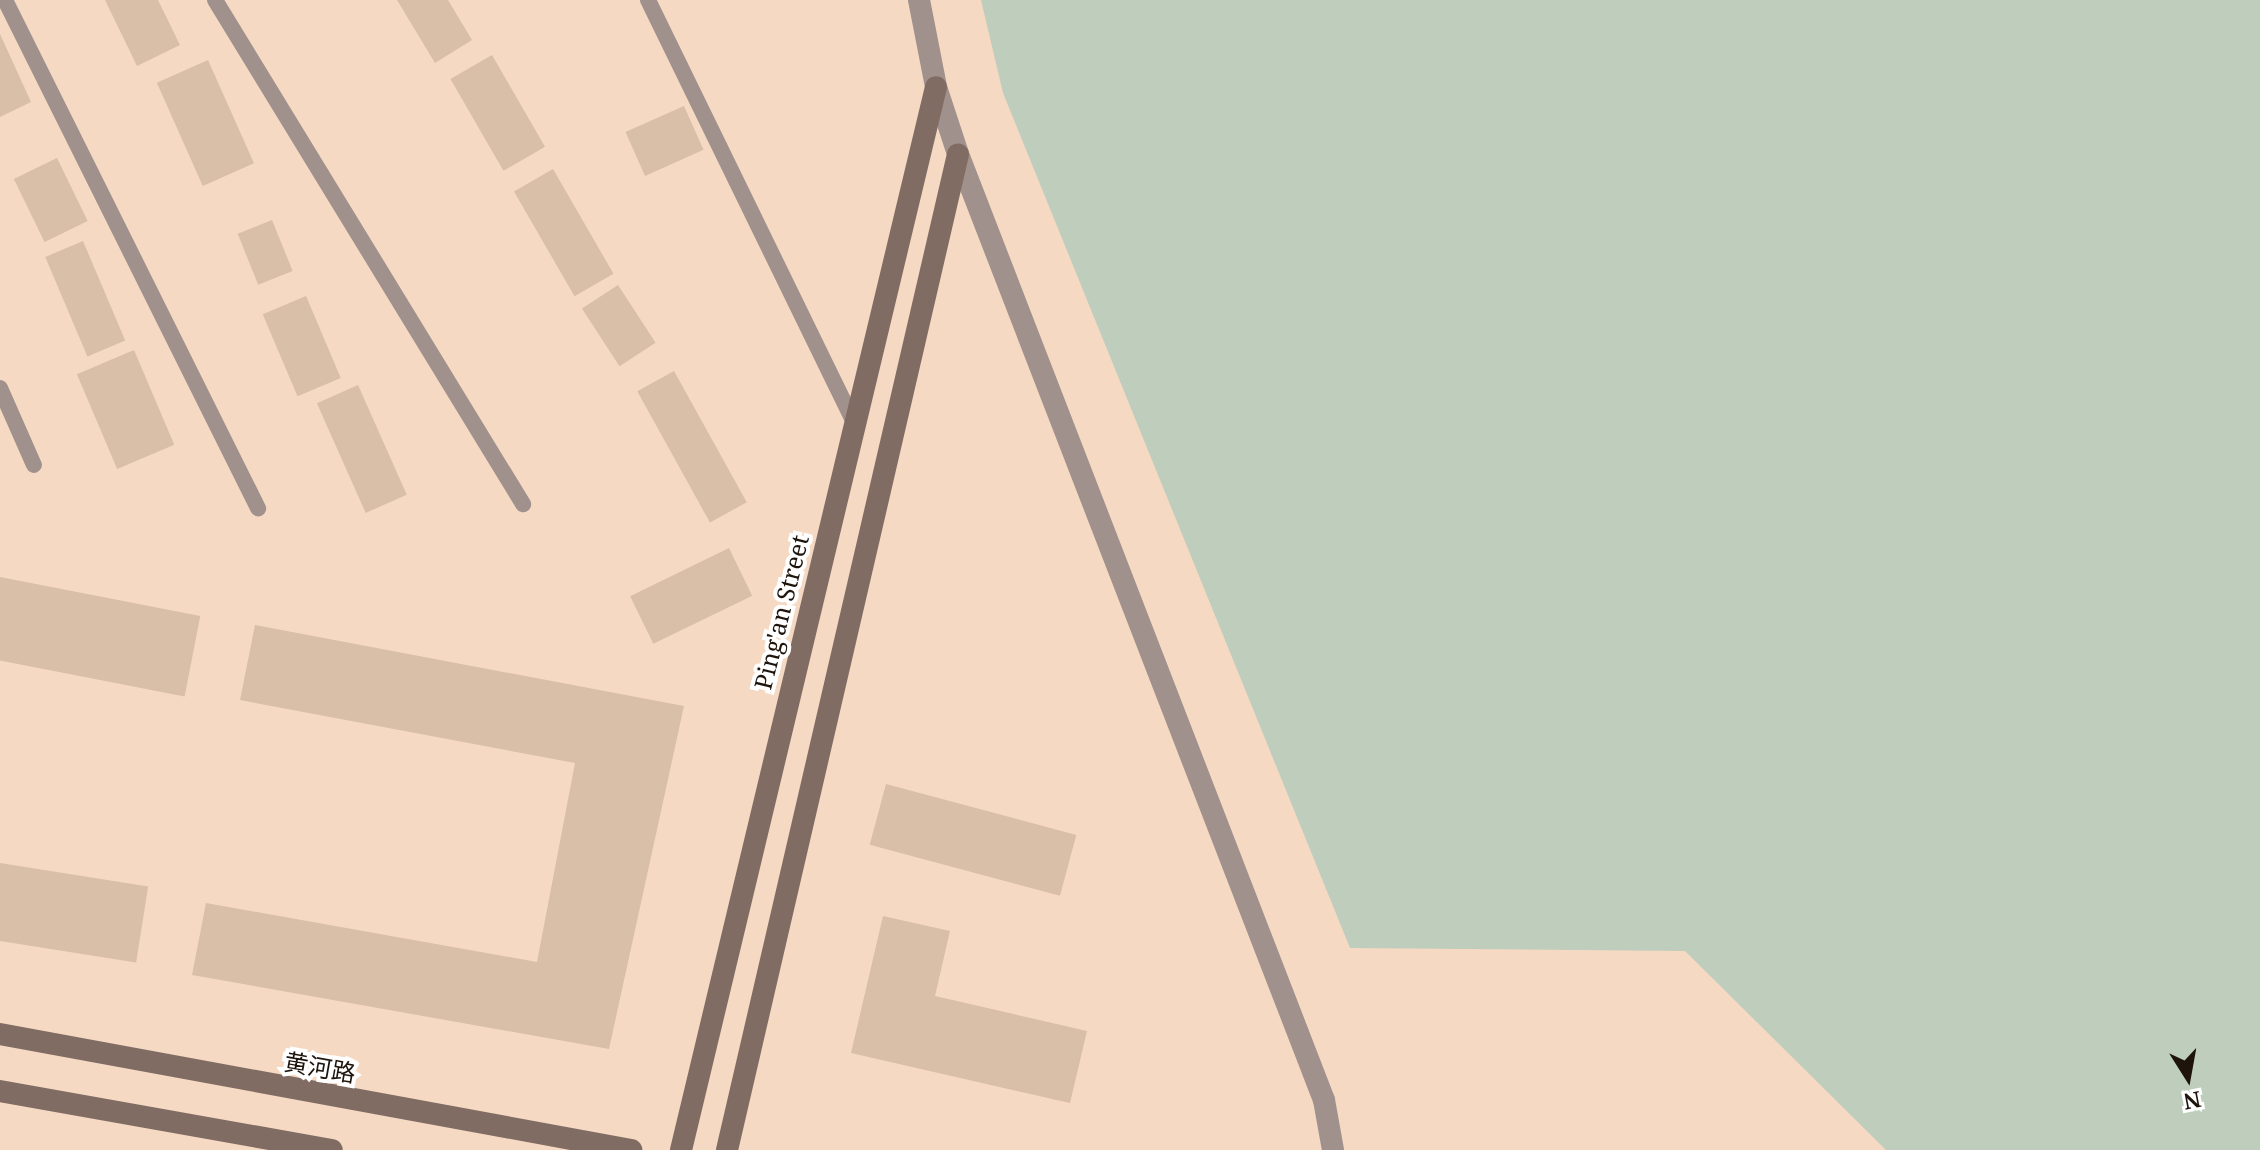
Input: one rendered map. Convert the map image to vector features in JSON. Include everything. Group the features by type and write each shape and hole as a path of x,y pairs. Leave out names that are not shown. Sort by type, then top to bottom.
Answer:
{"main road":[{"name":"Ping'an Street","path":"681,1150 936,87"},
{"path":"727,1150 958,154"},
{"name":"黄河路","path":"0,1034 631,1150"},
{"path":"0,1091 332,1150"}],"street":[{"path":"919,0 936,87 958,154 1324,1100 1333,1150"}],"lane":[{"path":"5,0 258,508"},
{"path":"215,0 523,504"},
{"path":"648,0 854,422"},
{"path":"0,388 34,465"}],"green space":[{"path":"981,0 2260,0 2260,1150 1886,1150 1685,951 1350,948 1003,93"}],"building":[{"path":"105,0 158,0 180,45 137,66"},
{"path":"397,0 448,0 472,40 435,63"},
{"path":"0,34 31,102 0,117"},
{"path":"492,55 545,147 503,171 450,79"},
{"path":"208,60 254,163 203,186 157,83"},
{"path":"684,106 704,150 645,176 626,132"},
{"path":"57,158 88,221 45,242 14,179"},
{"path":"553,169 614,274 575,296 514,192"},
{"path":"272,220 293,271 258,285 238,234"},
{"path":"83,241 125,340 87,356 45,257"},
{"path":"618,285 656,343 620,366 582,308"},
{"path":"306,296 341,378 298,396 263,314"},
{"path":"134,350 174,445 117,469 77,374"},
{"path":"674,371 747,502 710,523 637,391"},
{"path":"358,385 407,495 366,513 317,403"},
{"path":"729,548 752,596 653,644 630,596"},
{"path":"0,577 200,616 185,696 0,661"},
{"path":"255,625 684,706 609,1049 192,975 206,903 537,962 575,763 240,700"},
{"path":"886,784 1076,835 1060,896 870,845"},
{"path":"0,863 148,886 136,963 0,941"},
{"path":"883,916 950,931 935,996 1087,1031 1070,1103 851,1053"}]}
